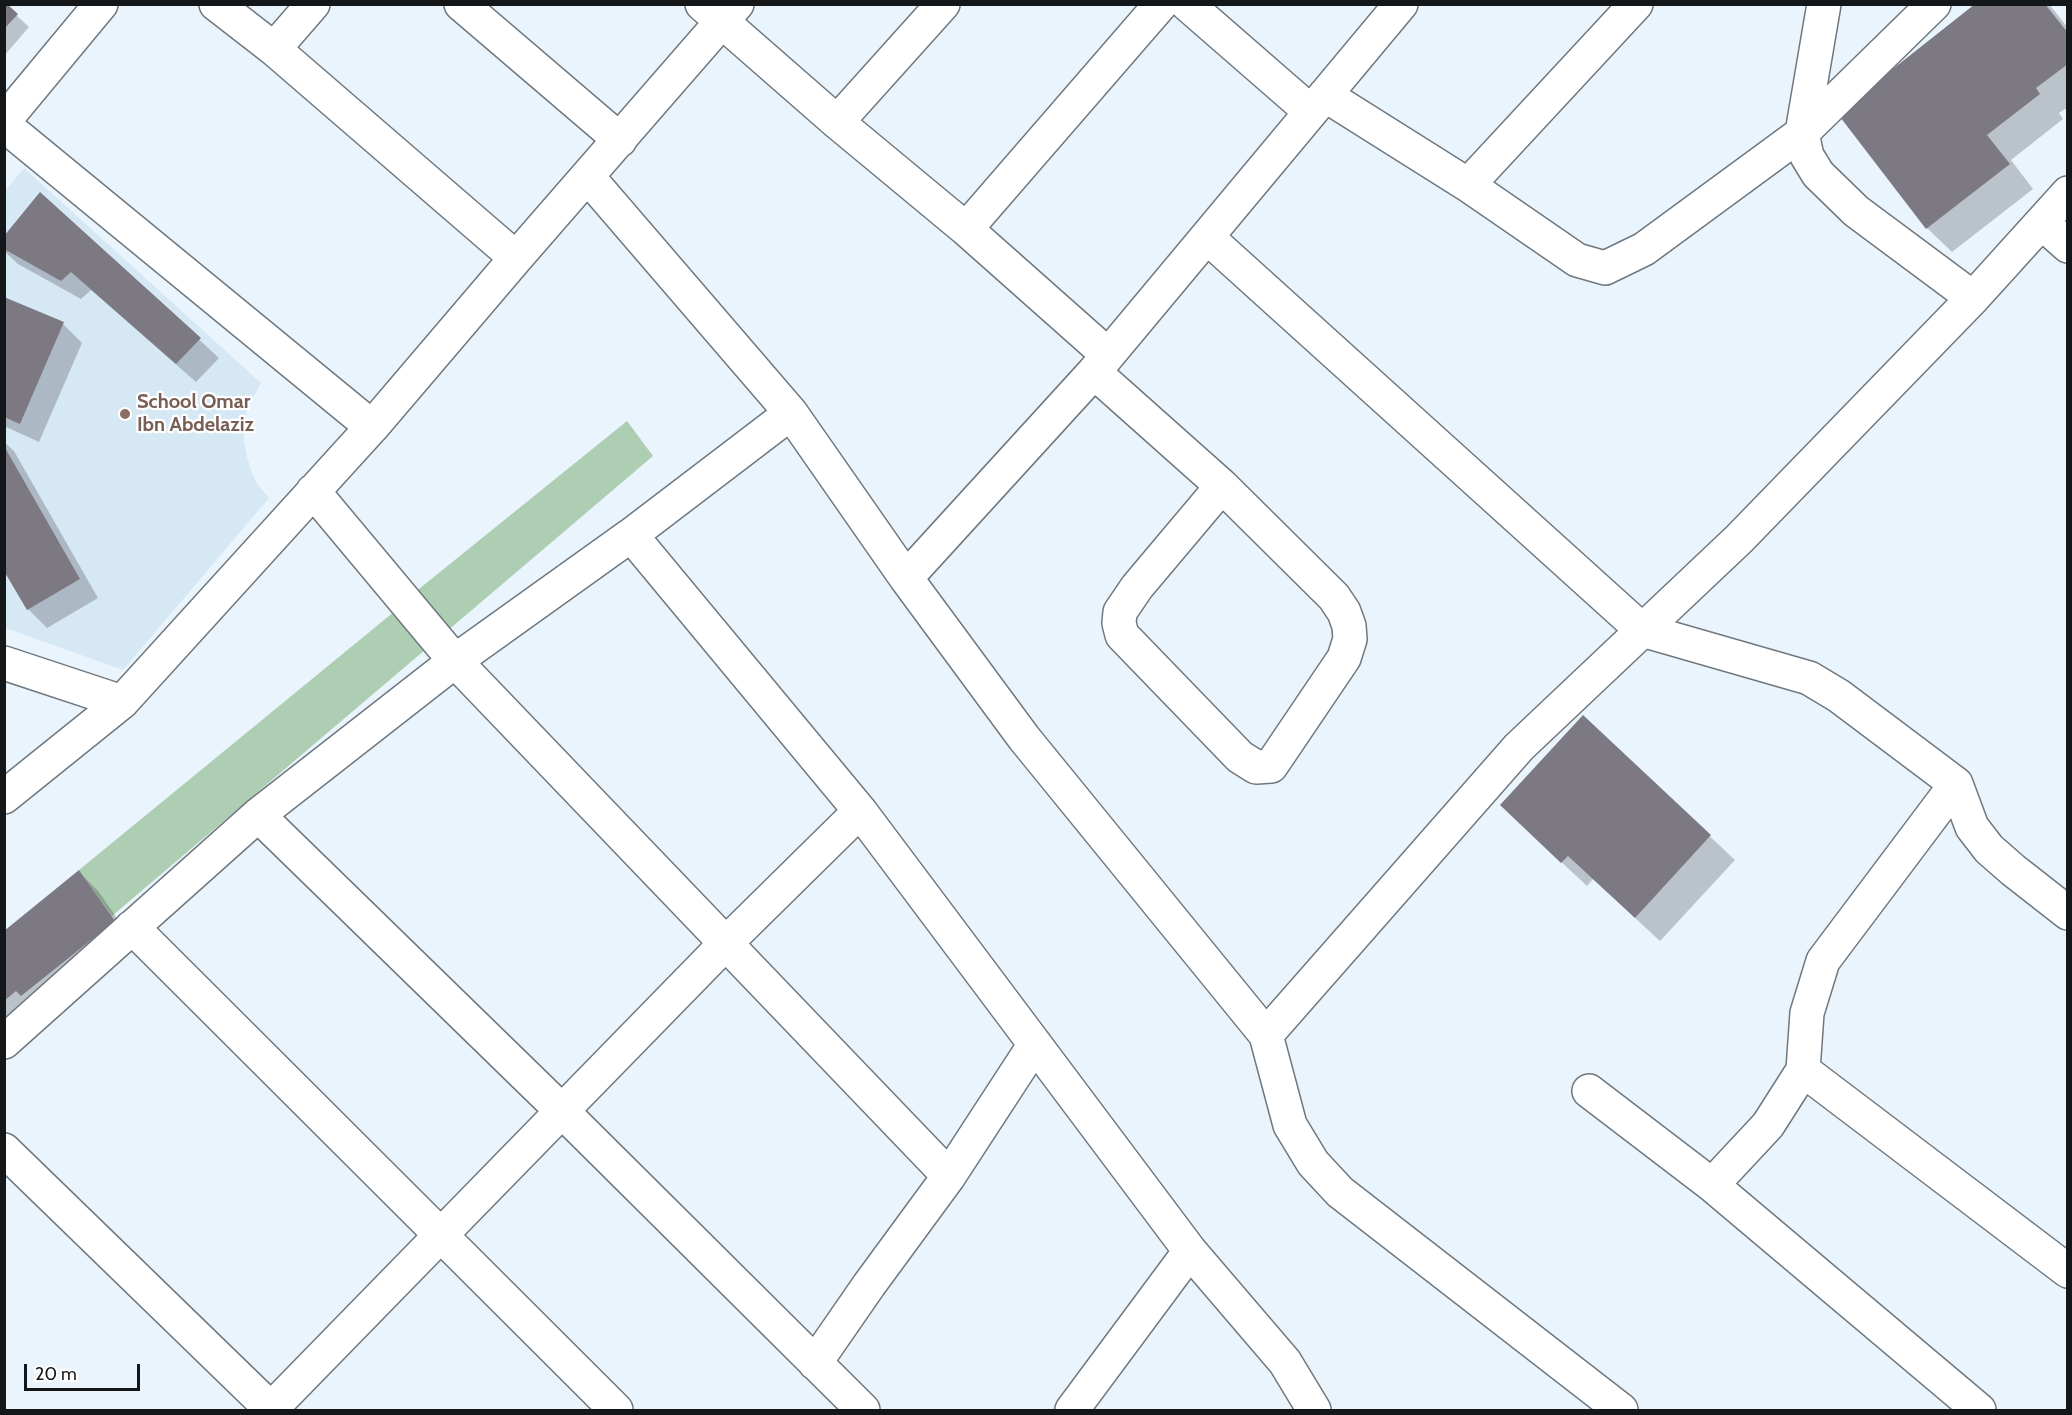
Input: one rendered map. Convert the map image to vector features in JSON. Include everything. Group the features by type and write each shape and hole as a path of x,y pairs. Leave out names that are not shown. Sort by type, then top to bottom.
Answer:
{"street":[{"path":"101,4 4,123 372,427"},
{"path":"216,4 274,49 516,258"},
{"path":"274,49 313,4"},
{"path":"461,4 620,140"},
{"path":"837,123 942,4"},
{"path":"966,229 1161,4"},
{"path":"1187,4 1318,104 1468,185 1577,260 1605,268 1644,249 1802,133 1934,4"},
{"path":"906,578 1101,364 1401,4"},
{"path":"1468,185 1636,4"},
{"path":"1824,4 1802,133 1807,156 1818,174 1856,211 1972,298"},
{"path":"4,797 122,702 372,427 620,140 720,11 837,123 966,229 1334,597 1344,612 1349,626 1350,639 1344,657 1271,766 1256,767 1240,756 1122,635 1119,623 1120,612 1137,586 1222,486"},
{"path":"588,177 791,413 906,578 1024,738 1266,1035 1290,1125 1313,1163 1340,1192 1621,1410"},
{"path":"1266,1035 1519,747 1739,539 1972,298 2042,224 2067,193"},
{"path":"2042,224 2067,246"},
{"path":"1208,238 1642,630 1809,678 1839,696 1956,784 1972,827 1989,849 2067,913"},
{"path":"4,1042 258,815 455,661 630,535 791,413"},
{"path":"313,491 455,661 949,1176"},
{"path":"630,535 860,811 1190,1251 1285,1362 1314,1410"},
{"path":"4,663 122,702"},
{"path":"1712,1185 1768,1125 1803,1070 1807,1013 1823,961 1956,784"},
{"path":"4,1150 271,1410 725,945 860,811"},
{"path":"258,815 562,1111 863,1410"},
{"path":"132,927 616,1410"},
{"path":"816,1363 869,1285 949,1176 1035,1044"},
{"path":"1803,1070 2067,1271"},
{"path":"1589,1090 1712,1185 1979,1410"},
{"path":"1072,1410 1190,1251"}],"shaded area":[{"name":"School Omar Ibn Abdelaziz","path":"24,168 261,383 248,407 244,422 244,440 252,473 269,498 123,670 5,628 4,192"}],"green space":[{"path":"627,421 653,456 112,916 79,870 414,593"}],"building":[{"path":"4,4 18,14 4,29"},
{"path":"1975,4 2045,4 2068,33 2068,64 2036,88 2040,94 1987,135 2010,164 1926,229 1837,113"},
{"path":"40,192 201,338 176,364 71,272 61,281 4,249 4,236"},
{"path":"4,297 64,322 20,424 4,417"},
{"path":"4,446 80,579 27,610 4,571"},
{"path":"1583,715 1711,835 1635,918 1568,856 1561,863 1500,805"},
{"path":"79,870 115,921 21,996 16,991 4,1001 4,931"}],"place":[{"name":"School Omar Ibn Abdelaziz","path":"125,414"}]}
